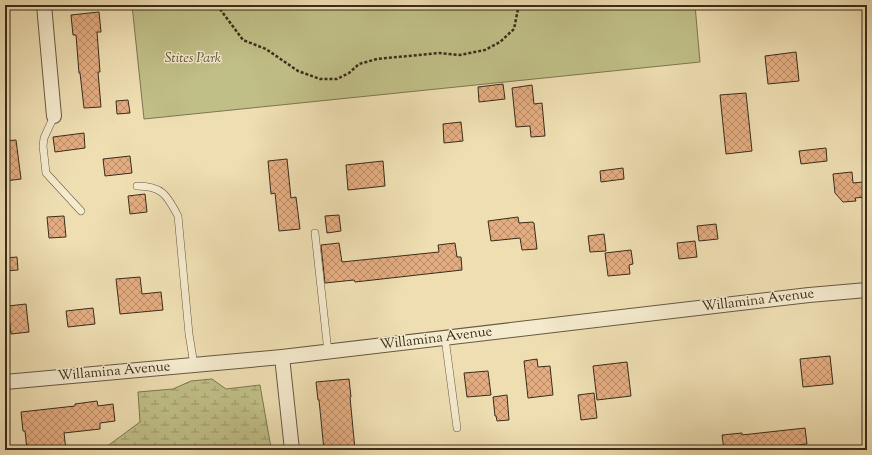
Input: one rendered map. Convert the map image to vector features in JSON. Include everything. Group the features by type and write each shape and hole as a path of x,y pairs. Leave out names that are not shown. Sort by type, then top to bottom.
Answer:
{"street":[{"path":"44,5 54,116"},
{"name":"Willamina Avenue","path":"5,382 282,357 809,295 867,290"},
{"path":"282,357 292,450"}],"lane":[{"path":"54,116 44,138 43,146 46,172 81,211"},
{"path":"137,186 148,186 161,190 171,202 178,216 188,327 194,365"},
{"path":"315,233 328,352"},
{"path":"445,338 458,428"}],"path":[{"path":"217,5 243,40 266,49 298,71 320,79 338,79 349,73 359,64 377,59 439,53 460,54 485,50 500,42 514,29 518,10 517,5"}],"green space":[{"name":"Stites Park","path":"132,5 695,5 700,62 144,119"},
{"path":"212,379 226,389 260,385 271,448 250,450 102,450 140,422 138,392 173,389 191,381"}],"building":[{"path":"99,12 101,32 97,32 101,107 84,108 76,35 73,35 71,15"},
{"path":"796,52 799,81 768,84 765,56"},
{"path":"503,84 505,99 479,102 478,87"},
{"path":"532,85 534,104 542,103 545,136 531,137 530,126 516,127 512,88"},
{"path":"746,93 752,151 726,154 720,95"},
{"path":"128,100 130,113 117,114 116,101"},
{"path":"461,122 463,141 444,143 443,124"},
{"path":"84,133 85,148 55,152 53,137"},
{"path":"16,140 21,179 5,181 5,141"},
{"path":"826,148 827,161 801,164 799,151"},
{"path":"130,156 132,173 105,176 103,159"},
{"path":"287,159 291,198 296,197 300,229 279,231 275,193 271,194 268,161"},
{"path":"383,161 385,186 348,190 346,165"},
{"path":"623,168 624,179 601,182 600,171"},
{"path":"852,172 853,183 863,182 865,197 855,198 856,201 843,202 835,193 833,174"},
{"path":"145,194 147,212 130,214 128,196"},
{"path":"339,215 341,231 327,233 325,216"},
{"path":"64,216 66,237 49,238 47,217"},
{"path":"518,217 519,223 534,223 537,249 522,250 520,238 491,241 488,221"},
{"path":"716,224 718,239 699,241 697,226"},
{"path":"604,234 606,251 590,252 588,236"},
{"path":"695,241 697,257 679,259 677,243"},
{"path":"339,243 342,262 439,252 438,245 455,243 457,257 461,257 462,270 355,282 354,280 325,283 321,245"},
{"path":"631,250 633,264 629,265 630,274 608,276 605,253"},
{"path":"17,257 18,270 5,271 5,258"},
{"path":"140,277 142,294 161,292 163,310 120,314 116,279"},
{"path":"26,304 29,332 11,334 8,306"},
{"path":"93,308 95,324 68,327 66,311"},
{"path":"830,356 833,384 803,387 800,359"},
{"path":"537,359 538,367 550,366 553,395 528,398 524,361"},
{"path":"627,362 631,396 597,400 593,366"},
{"path":"488,371 491,395 467,397 464,373"},
{"path":"349,379 355,450 324,450 316,382"},
{"path":"594,393 597,418 581,420 578,395"},
{"path":"507,395 509,420 497,421 493,397"},
{"path":"97,401 98,406 113,404 115,421 100,423 100,429 64,433 66,450 27,450 21,412 75,406 75,404"},
{"path":"805,428 807,444 761,449 724,450 722,435 742,433 742,435"}]}
